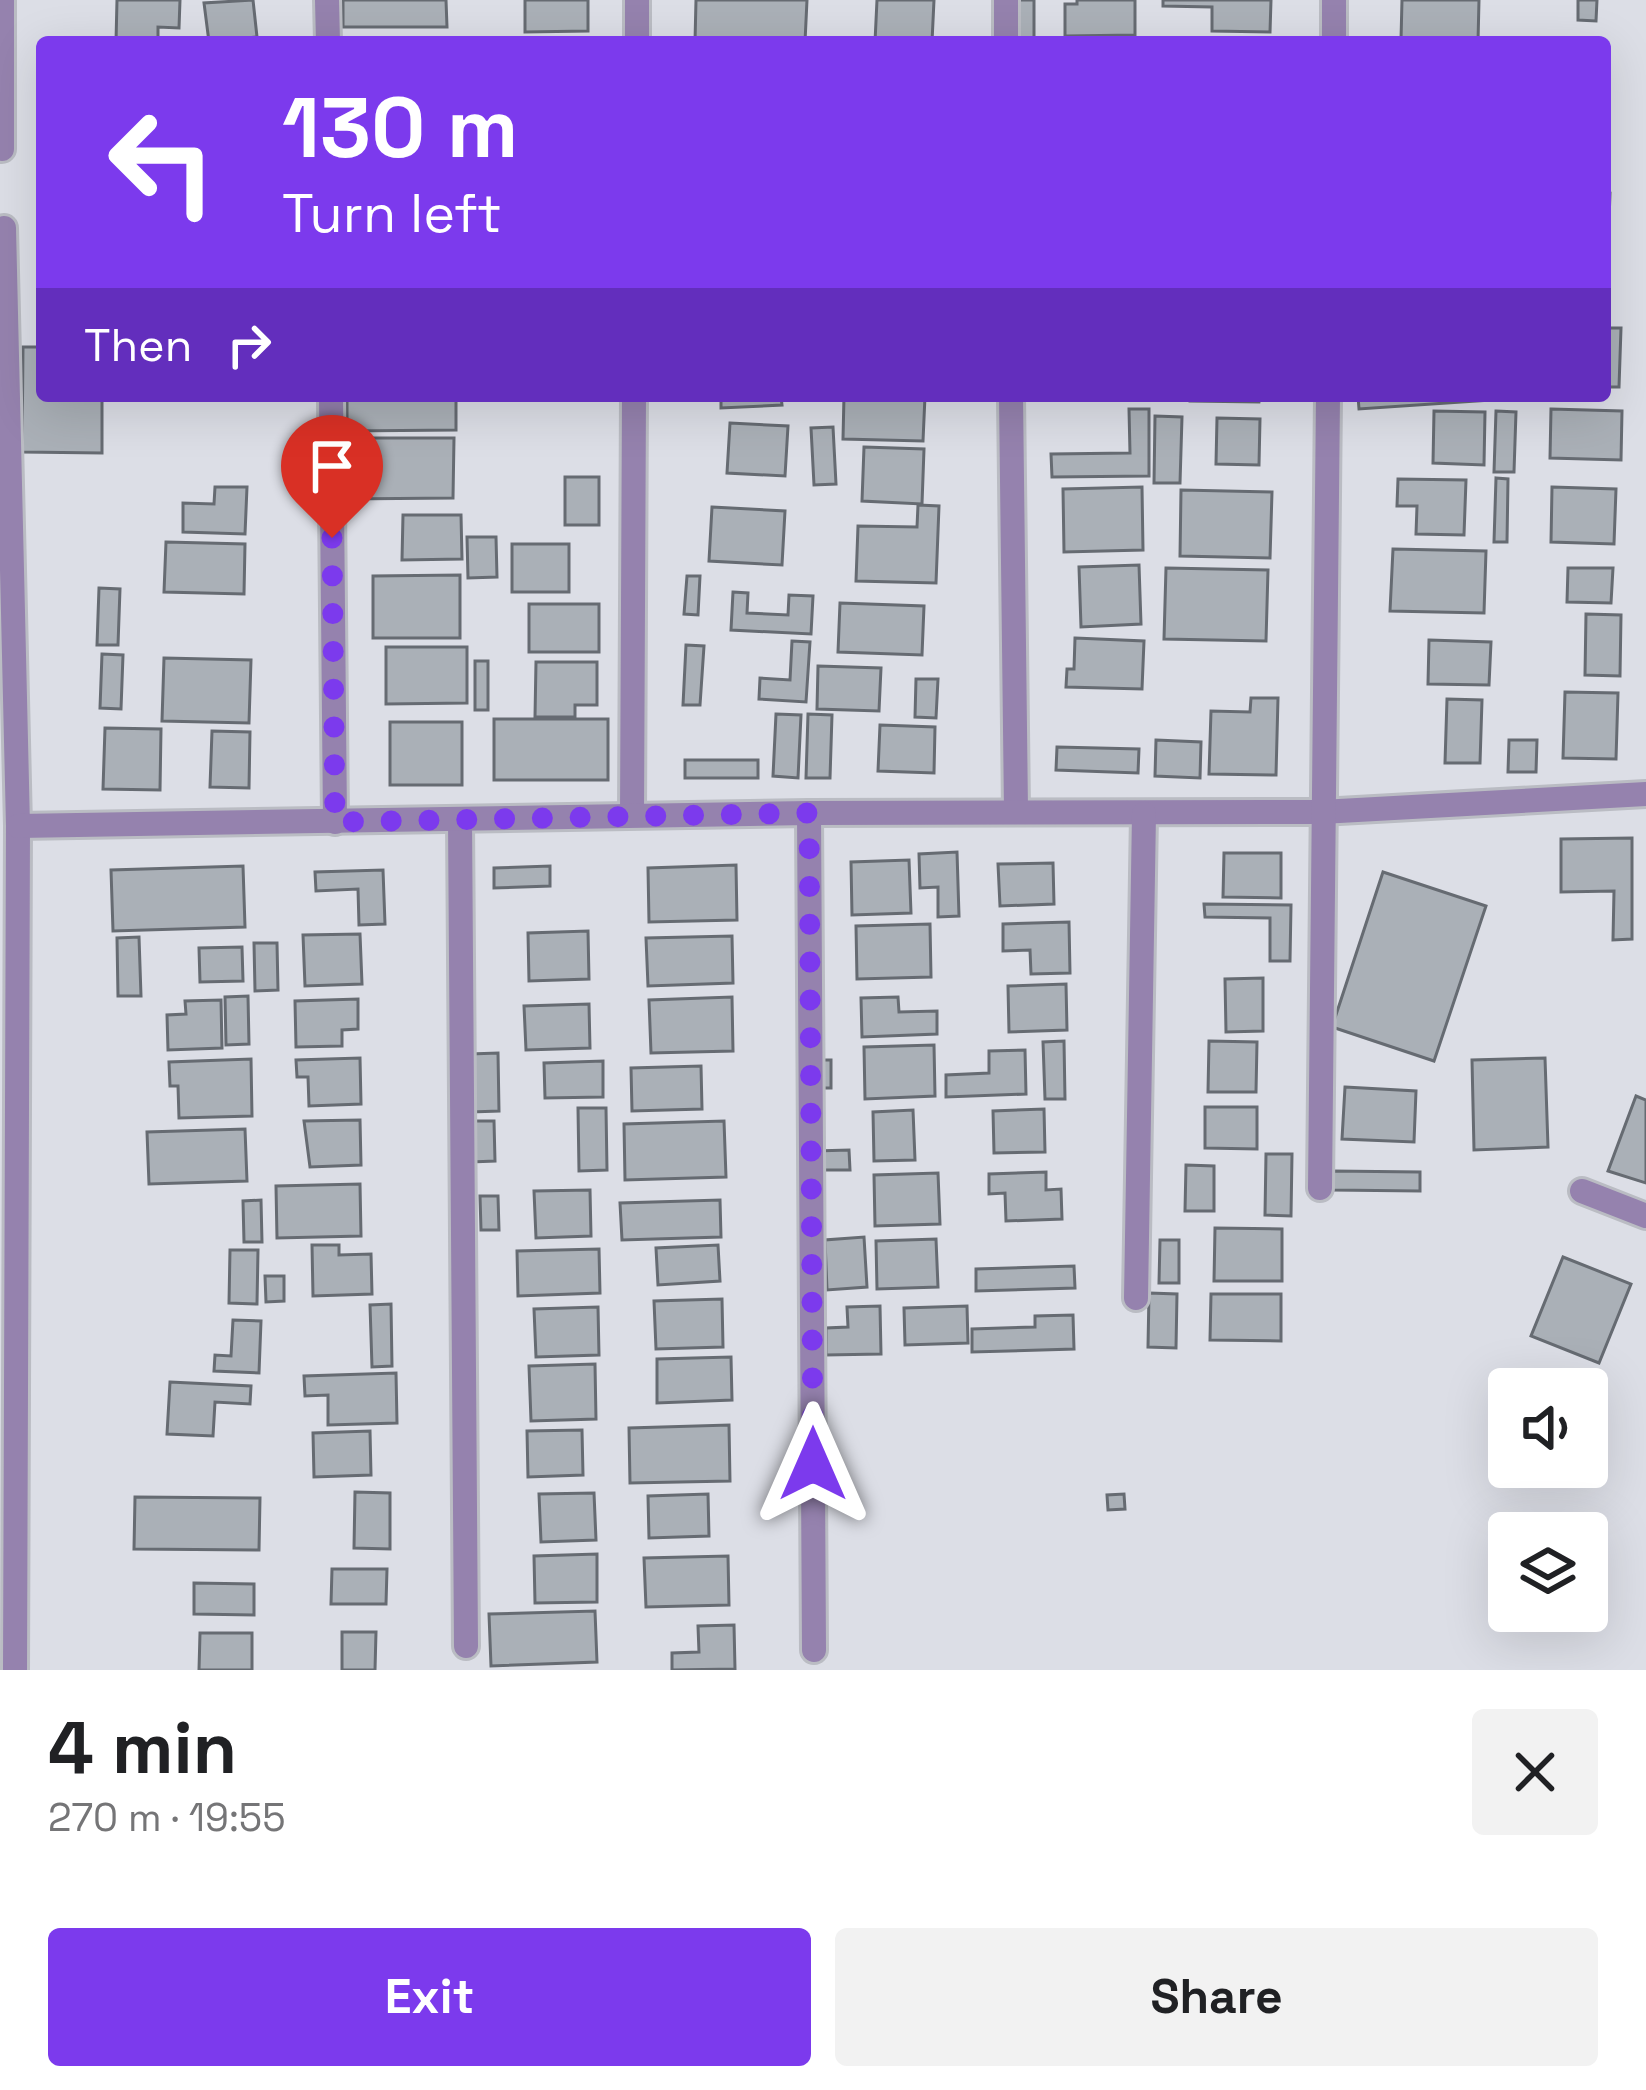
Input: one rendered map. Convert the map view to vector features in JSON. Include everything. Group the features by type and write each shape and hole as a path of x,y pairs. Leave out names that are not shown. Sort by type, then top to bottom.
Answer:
{"street":[{"path":"2,0 2,149"},
{"path":"327,0 328,36"},
{"path":"637,0 637,36"},
{"path":"1006,0 1006,36"},
{"path":"1334,0 1334,36"},
{"path":"4,228 18,826 15,1670"},
{"path":"331,402 335,822"},
{"path":"632,815 634,402"},
{"path":"1011,402 1016,811"},
{"path":"1320,1188 1328,402"},
{"path":"18,826 809,813 1321,812 1646,794"},
{"path":"809,813 814,1650"},
{"path":"1136,1298 1144,814"},
{"path":"460,820 466,1646"},
{"path":"1582,1190 1646,1216"}],"building":[{"path":"117,0 180,0 179,28 158,27 158,36 116,36"},
{"path":"253,0 257,36 208,36 204,3"},
{"path":"343,0 446,0 447,27 343,27"},
{"path":"525,0 588,0 588,31 525,32"},
{"path":"696,0 807,0 805,36 695,36"},
{"path":"877,0 934,0 932,36 875,36"},
{"path":"1016,0 1034,0 1034,36 1017,36"},
{"path":"1077,0 1135,0 1135,35 1065,36 1065,4 1077,4"},
{"path":"1163,0 1271,0 1270,32 1212,31 1212,7 1163,6"},
{"path":"1402,0 1479,0 1478,36 1401,36"},
{"path":"1578,0 1597,0 1596,21 1578,20"},
{"path":"1611,328 1621,328 1619,387 1611,387"},
{"path":"23,347 36,347 36,402 102,402 102,453 22,452"},
{"path":"347,402 456,402 456,430 347,431"},
{"path":"721,402 782,405 721,408"},
{"path":"844,402 925,402 923,441 843,439"},
{"path":"1358,402 1461,402 1359,409"},
{"path":"1129,409 1149,409 1149,476 1052,477 1051,454 1130,453"},
{"path":"1551,409 1622,411 1621,460 1550,458"},
{"path":"1434,411 1485,412 1484,465 1433,463"},
{"path":"1496,411 1516,412 1514,472 1494,472"},
{"path":"1155,416 1182,417 1180,483 1154,483"},
{"path":"1217,418 1260,419 1259,465 1216,464"},
{"path":"730,423 788,426 785,476 727,473"},
{"path":"833,427 836,484 814,485 811,428"},
{"path":"343,438 454,438 453,498 343,499"},
{"path":"864,447 924,449 922,504 862,501"},
{"path":"565,477 599,477 599,525 565,525"},
{"path":"1496,478 1508,479 1507,542 1494,542"},
{"path":"1398,479 1466,480 1464,535 1416,534 1417,506 1397,506"},
{"path":"215,487 247,487 245,534 183,532 183,503 214,504"},
{"path":"1142,487 1143,550 1064,552 1063,489"},
{"path":"1552,487 1616,489 1614,544 1551,542"},
{"path":"1181,490 1272,492 1270,558 1180,556"},
{"path":"918,505 939,506 936,583 856,581 858,526 917,527"},
{"path":"712,507 785,511 782,565 709,561"},
{"path":"403,515 461,515 462,559 402,560"},
{"path":"467,537 496,537 497,577 468,578"},
{"path":"166,542 245,544 244,594 164,592"},
{"path":"512,544 569,544 569,592 512,592"},
{"path":"1393,549 1486,551 1484,613 1390,611"},
{"path":"1139,565 1141,624 1081,627 1079,567"},
{"path":"1166,568 1268,570 1266,641 1164,639"},
{"path":"1568,568 1613,568 1611,603 1567,602"},
{"path":"460,575 460,638 373,638 373,576"},
{"path":"687,576 700,576 698,615 684,614"},
{"path":"99,588 120,589 118,645 97,645"},
{"path":"733,592 748,593 747,613 788,615 789,595 813,596 811,634 731,630"},
{"path":"840,603 924,606 922,655 838,652"},
{"path":"529,604 599,604 599,652 529,652"},
{"path":"1586,614 1621,615 1620,676 1585,675"},
{"path":"1075,638 1144,641 1142,689 1066,687 1067,669 1074,669"},
{"path":"1429,640 1491,642 1489,685 1428,684"},
{"path":"792,641 810,642 806,702 759,699 760,678 790,680"},
{"path":"686,645 704,646 700,705 683,705"},
{"path":"386,647 467,647 467,703 386,704"},
{"path":"102,654 123,655 121,709 100,708"},
{"path":"164,658 251,660 249,723 162,721"},
{"path":"475,661 488,661 488,710 475,710"},
{"path":"536,662 597,662 597,705 575,705 575,717 535,717"},
{"path":"818,666 881,668 879,711 817,709"},
{"path":"916,679 938,679 936,718 915,717"},
{"path":"1565,692 1618,693 1616,759 1563,758"},
{"path":"1251,698 1278,698 1276,775 1209,774 1211,711 1250,712"},
{"path":"1447,699 1482,700 1480,763 1445,763"},
{"path":"776,714 801,715 798,778 773,776"},
{"path":"808,714 832,715 830,778 806,778"},
{"path":"494,719 608,719 608,780 494,780"},
{"path":"390,722 462,722 462,785 390,785"},
{"path":"880,725 935,727 934,773 878,771"},
{"path":"105,728 161,729 160,790 103,789"},
{"path":"212,731 250,732 249,788 210,787"},
{"path":"1156,740 1201,742 1200,778 1155,776"},
{"path":"1509,740 1537,740 1536,772 1508,772"},
{"path":"1057,747 1139,749 1138,773 1056,770"},
{"path":"685,760 758,760 758,778 685,778"},
{"path":"1632,838 1632,939 1613,940 1614,891 1561,892 1561,839"},
{"path":"957,852 959,916 938,917 938,887 920,888 919,854"},
{"path":"1224,853 1281,853 1281,898 1223,897"},
{"path":"909,860 911,913 852,915 851,862"},
{"path":"1053,863 1054,904 1000,906 998,864"},
{"path":"736,865 737,920 649,922 648,868"},
{"path":"243,866 245,927 113,931 111,870"},
{"path":"550,866 550,886 494,888 494,868"},
{"path":"383,870 385,924 359,925 358,889 316,891 315,872"},
{"path":"1383,872 1486,906 1434,1061 1332,1027"},
{"path":"1204,904 1291,905 1290,961 1270,961 1270,918 1205,917"},
{"path":"1069,922 1070,973 1031,974 1030,950 1003,951 1003,924"},
{"path":"930,924 931,977 857,979 856,926"},
{"path":"588,931 589,979 529,981 528,933"},
{"path":"360,934 362,984 305,986 303,935"},
{"path":"732,936 733,983 648,986 646,938"},
{"path":"139,937 141,996 118,996 117,938"},
{"path":"254,943 277,943 278,990 255,991"},
{"path":"242,947 243,981 200,982 199,948"},
{"path":"1263,978 1263,1031 1226,1032 1225,979"},
{"path":"1066,984 1067,1030 1009,1032 1008,986"},
{"path":"248,996 249,1044 226,1045 225,997"},
{"path":"732,997 733,1051 651,1053 649,1000"},
{"path":"898,997 899,1012 937,1011 937,1034 862,1037 861,998"},
{"path":"358,999 358,1029 342,1030 342,1046 296,1047 295,1001"},
{"path":"221,1000 222,1048 168,1050 167,1015 186,1014 185,1001"},
{"path":"589,1004 590,1048 526,1050 524,1006"},
{"path":"1064,1041 1065,1099 1045,1099 1043,1042"},
{"path":"1209,1041 1257,1042 1256,1092 1208,1092"},
{"path":"934,1045 935,1096 865,1099 864,1047"},
{"path":"1025,1050 1026,1094 946,1097 946,1075 989,1073 989,1051"},
{"path":"498,1053 499,1111 471,1112 470,1054"},
{"path":"360,1058 361,1104 309,1106 308,1077 297,1077 296,1060"},
{"path":"1545,1058 1548,1147 1474,1150 1472,1060"},
{"path":"251,1059 252,1116 179,1118 178,1086 170,1086 169,1062"},
{"path":"815,1060 831,1060 831,1088 816,1088"},
{"path":"603,1061 603,1097 545,1098 544,1063"},
{"path":"701,1066 702,1109 632,1111 631,1068"},
{"path":"1345,1087 1416,1091 1414,1142 1342,1139"},
{"path":"1636,1096 1646,1100 1646,1183 1608,1171"},
{"path":"1205,1107 1257,1107 1257,1149 1205,1148"},
{"path":"578,1108 606,1108 607,1170 579,1171"},
{"path":"1044,1109 1045,1152 994,1153 993,1111"},
{"path":"913,1110 915,1160 874,1161 873,1112"},
{"path":"360,1120 361,1165 310,1167 304,1121"},
{"path":"470,1121 494,1121 495,1161 471,1162"},
{"path":"724,1121 726,1177 625,1180 624,1124"},
{"path":"245,1129 247,1181 149,1184 147,1132"},
{"path":"849,1150 850,1170 816,1170 815,1151"},
{"path":"1266,1154 1292,1154 1291,1216 1265,1215"},
{"path":"1186,1165 1214,1166 1214,1211 1185,1211"},
{"path":"1332,1171 1420,1172 1420,1191 1332,1190"},
{"path":"1046,1172 1046,1190 1061,1189 1062,1219 1006,1221 1005,1193 989,1194 989,1174"},
{"path":"938,1173 940,1224 875,1226 874,1175"},
{"path":"360,1184 361,1236 277,1238 276,1186"},
{"path":"590,1190 591,1236 536,1238 534,1191"},
{"path":"480,1196 498,1196 499,1230 481,1230"},
{"path":"261,1200 262,1242 244,1242 243,1201"},
{"path":"720,1200 721,1237 622,1240 620,1203"},
{"path":"1215,1228 1282,1229 1282,1281 1214,1281"},
{"path":"864,1237 867,1287 827,1290 825,1240"},
{"path":"936,1239 938,1287 877,1289 876,1241"},
{"path":"1160,1240 1179,1240 1179,1283 1159,1283"},
{"path":"312,1245 339,1245 339,1255 371,1254 372,1294 313,1296"},
{"path":"718,1245 720,1281 658,1285 656,1248"},
{"path":"599,1249 600,1293 518,1296 517,1251"},
{"path":"230,1250 258,1250 257,1304 229,1303"},
{"path":"1563,1257 1631,1284 1599,1363 1531,1336"},
{"path":"1074,1266 1075,1288 976,1291 976,1269"},
{"path":"265,1276 284,1276 284,1301 266,1302"},
{"path":"1149,1293 1177,1294 1176,1348 1148,1347"},
{"path":"1211,1294 1281,1294 1281,1341 1210,1340"},
{"path":"722,1299 723,1347 656,1349 654,1301"},
{"path":"391,1304 392,1366 372,1367 370,1305"},
{"path":"880,1306 881,1354 826,1355 826,1328 848,1327 847,1307"},
{"path":"967,1306 968,1343 905,1345 904,1308"},
{"path":"598,1307 599,1355 536,1357 534,1309"},
{"path":"1073,1315 1074,1349 972,1352 972,1329 1035,1327 1035,1316"},
{"path":"233,1320 261,1321 259,1373 214,1371 215,1355 231,1356"},
{"path":"731,1357 732,1400 657,1403 657,1359"},
{"path":"595,1364 596,1419 531,1421 529,1366"},
{"path":"396,1373 397,1423 328,1425 328,1395 305,1396 304,1376"},
{"path":"170,1382 251,1386 250,1404 215,1402 213,1436 167,1434"},
{"path":"729,1425 730,1481 630,1483 629,1428"},
{"path":"582,1430 583,1475 528,1477 527,1431"},
{"path":"370,1431 371,1475 314,1477 313,1433"},
{"path":"355,1492 390,1493 390,1549 354,1548"},
{"path":"594,1493 596,1540 541,1542 539,1494"},
{"path":"708,1494 709,1536 649,1538 648,1496"},
{"path":"1124,1494 1125,1509 1108,1510 1107,1495"},
{"path":"135,1497 260,1498 259,1550 134,1549"},
{"path":"597,1554 597,1602 535,1603 534,1556"},
{"path":"728,1556 729,1605 646,1607 644,1558"},
{"path":"332,1569 387,1569 386,1604 331,1604"},
{"path":"194,1583 254,1584 254,1615 194,1614"},
{"path":"595,1611 597,1662 491,1666 489,1614"},
{"path":"734,1625 735,1669 672,1670 672,1653 699,1652 698,1626"},
{"path":"342,1632 376,1632 375,1670 342,1670"},
{"path":"200,1633 252,1633 252,1670 199,1670"}],"route":[{"path":"332,538 335,822 809,813 813,1464"}]}
